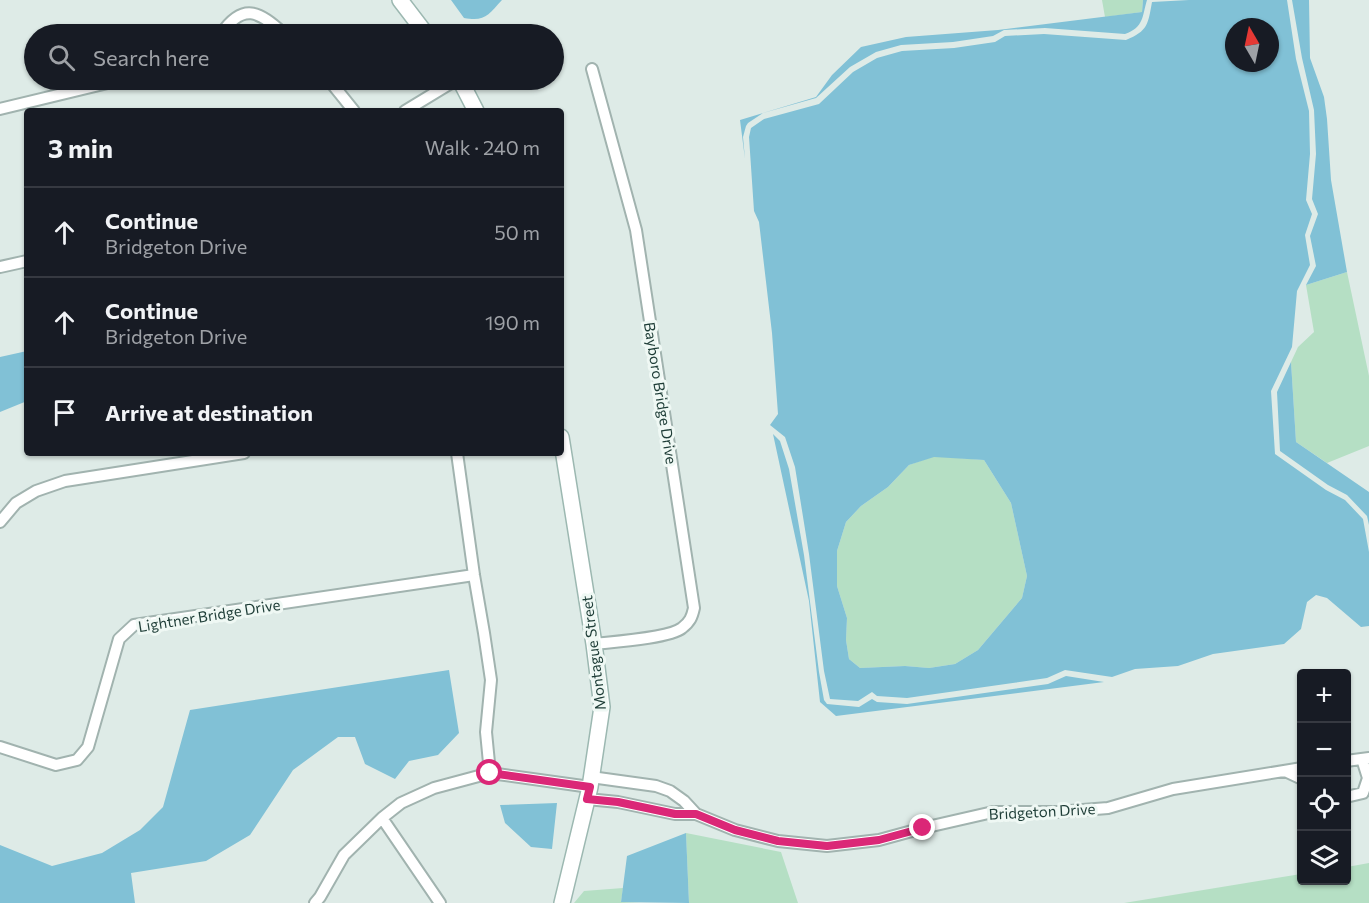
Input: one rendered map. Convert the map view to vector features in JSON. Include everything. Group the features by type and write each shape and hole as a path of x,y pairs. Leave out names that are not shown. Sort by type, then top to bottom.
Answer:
{"street":[{"path":"400,0 418,24"},
{"path":"228,24 239,14 255,14 273,24"},
{"name":"Bayboro Bridge Drive","path":"592,69 636,230 694,608 691,620 680,630 594,644"},
{"path":"0,109 79,90"},
{"path":"337,90 352,108"},
{"path":"410,108 441,90"},
{"path":"464,90 474,108"},
{"path":"0,267 24,262"},
{"path":"0,522 16,503 36,490 65,481 225,456"},
{"path":"457,456 491,680 486,732 490,773"},
{"name":"Montague Street","path":"562,903 589,788 602,707 564,456"},
{"name":"Lightner Bridge Drive","path":"0,747 56,765 76,760 88,747 119,639 134,625 474,575"},
{"path":"1351,760 1366,758 1368,778 1363,793 1351,796"},
{"name":"Bridgeton Drive","path":"589,788 618,802 675,814 696,814 735,830 778,841 827,846 879,840 993,812 1057,812 1108,808 1173,789 1297,769"},
{"path":"1285,771 1298,777"},
{"name":"Bridgeton Drive","path":"315,903 344,855 401,803 434,788 490,773 589,788 656,786 670,791 696,814"},
{"path":"641,807 644,785"},
{"path":"382,818 440,903"}],"green space":[{"path":"1102,0 1143,0 1142,12 1105,17"},
{"path":"1347,272 1369,376 1369,446 1327,463 1296,442 1291,362 1298,347 1314,332 1306,285"},
{"path":"934,456 984,460 1011,503 1027,576 1022,598 978,650 955,664 929,668 905,666 860,668 849,659 846,640 847,618 837,586 837,551 846,522 861,506 888,487 909,465"},
{"path":"686,833 781,852 798,903 689,903"},
{"path":"1369,863 1369,903 1124,903 1297,875 1297,885 1351,885 1351,866"},
{"path":"623,888 621,902 641,903 574,903 584,891"}],"water":[{"path":"451,0 502,0 486,16 471,19 464,18"},
{"path":"1143,0 1147,0 1139,25 1125,34 1045,28 1004,30 993,36 953,42 901,45 876,52 850,67 816,98 765,112 816,97 832,75 861,47 906,37 998,30 1142,12"},
{"path":"1287,0 1296,59 1309,111 1310,154 1306,200 1312,214 1305,235 1310,265 1297,291 1292,347 1271,391 1275,454 1326,490 1345,500 1363,519 1369,552 1369,626 1361,627 1327,598 1316,595 1307,602 1301,629 1284,644 1213,654 1178,666 1135,669 1112,677 1065,670 1047,678 907,698 877,696 872,692 858,701 830,699 795,467 785,437 770,425 778,414 772,333 759,222 754,211 749,137 751,128 764,119 819,104 853,72 877,58 902,51 954,48 995,42 1005,36 1044,34 1126,40 1143,30 1152,2","holes":["934,457 984,460 1011,503 1027,576 1022,598 978,650 955,664 929,668 905,666 860,668 849,659 846,640 847,618 837,586 837,551 846,522 861,506 888,487 909,465"]},
{"path":"1292,0 1309,0 1310,58 1324,97 1331,180 1347,272 1306,285 1316,266 1310,236 1318,214 1312,199 1316,154 1314,110"},
{"path":"763,113 746,126 743,137 745,159 740,120"},
{"path":"24,352 24,402 0,412 0,357"},
{"path":"1291,362 1296,442 1369,492 1369,525 1367,516 1347,495 1328,485 1280,451 1277,392"},
{"path":"773,434 780,441 789,469 804,555 819,672 824,700 827,704 859,707 872,699 877,702 907,704 1048,684 1066,676 1104,682 836,716 820,702 809,601"},
{"path":"449,670 459,733 438,755 409,761 395,779 365,764 355,737 338,737 293,770 250,835 206,861 131,873 135,903 0,903 0,845 52,866 102,853 140,830 163,807 190,710"},
{"path":"557,803 552,849 531,847 505,823 500,805"},
{"path":"686,833 689,903 621,902 627,856"}],"route":[{"path":"490,773 590,787 587,799 618,802 675,814 696,814 735,830 778,841 827,846 879,840 923,828"}]}
